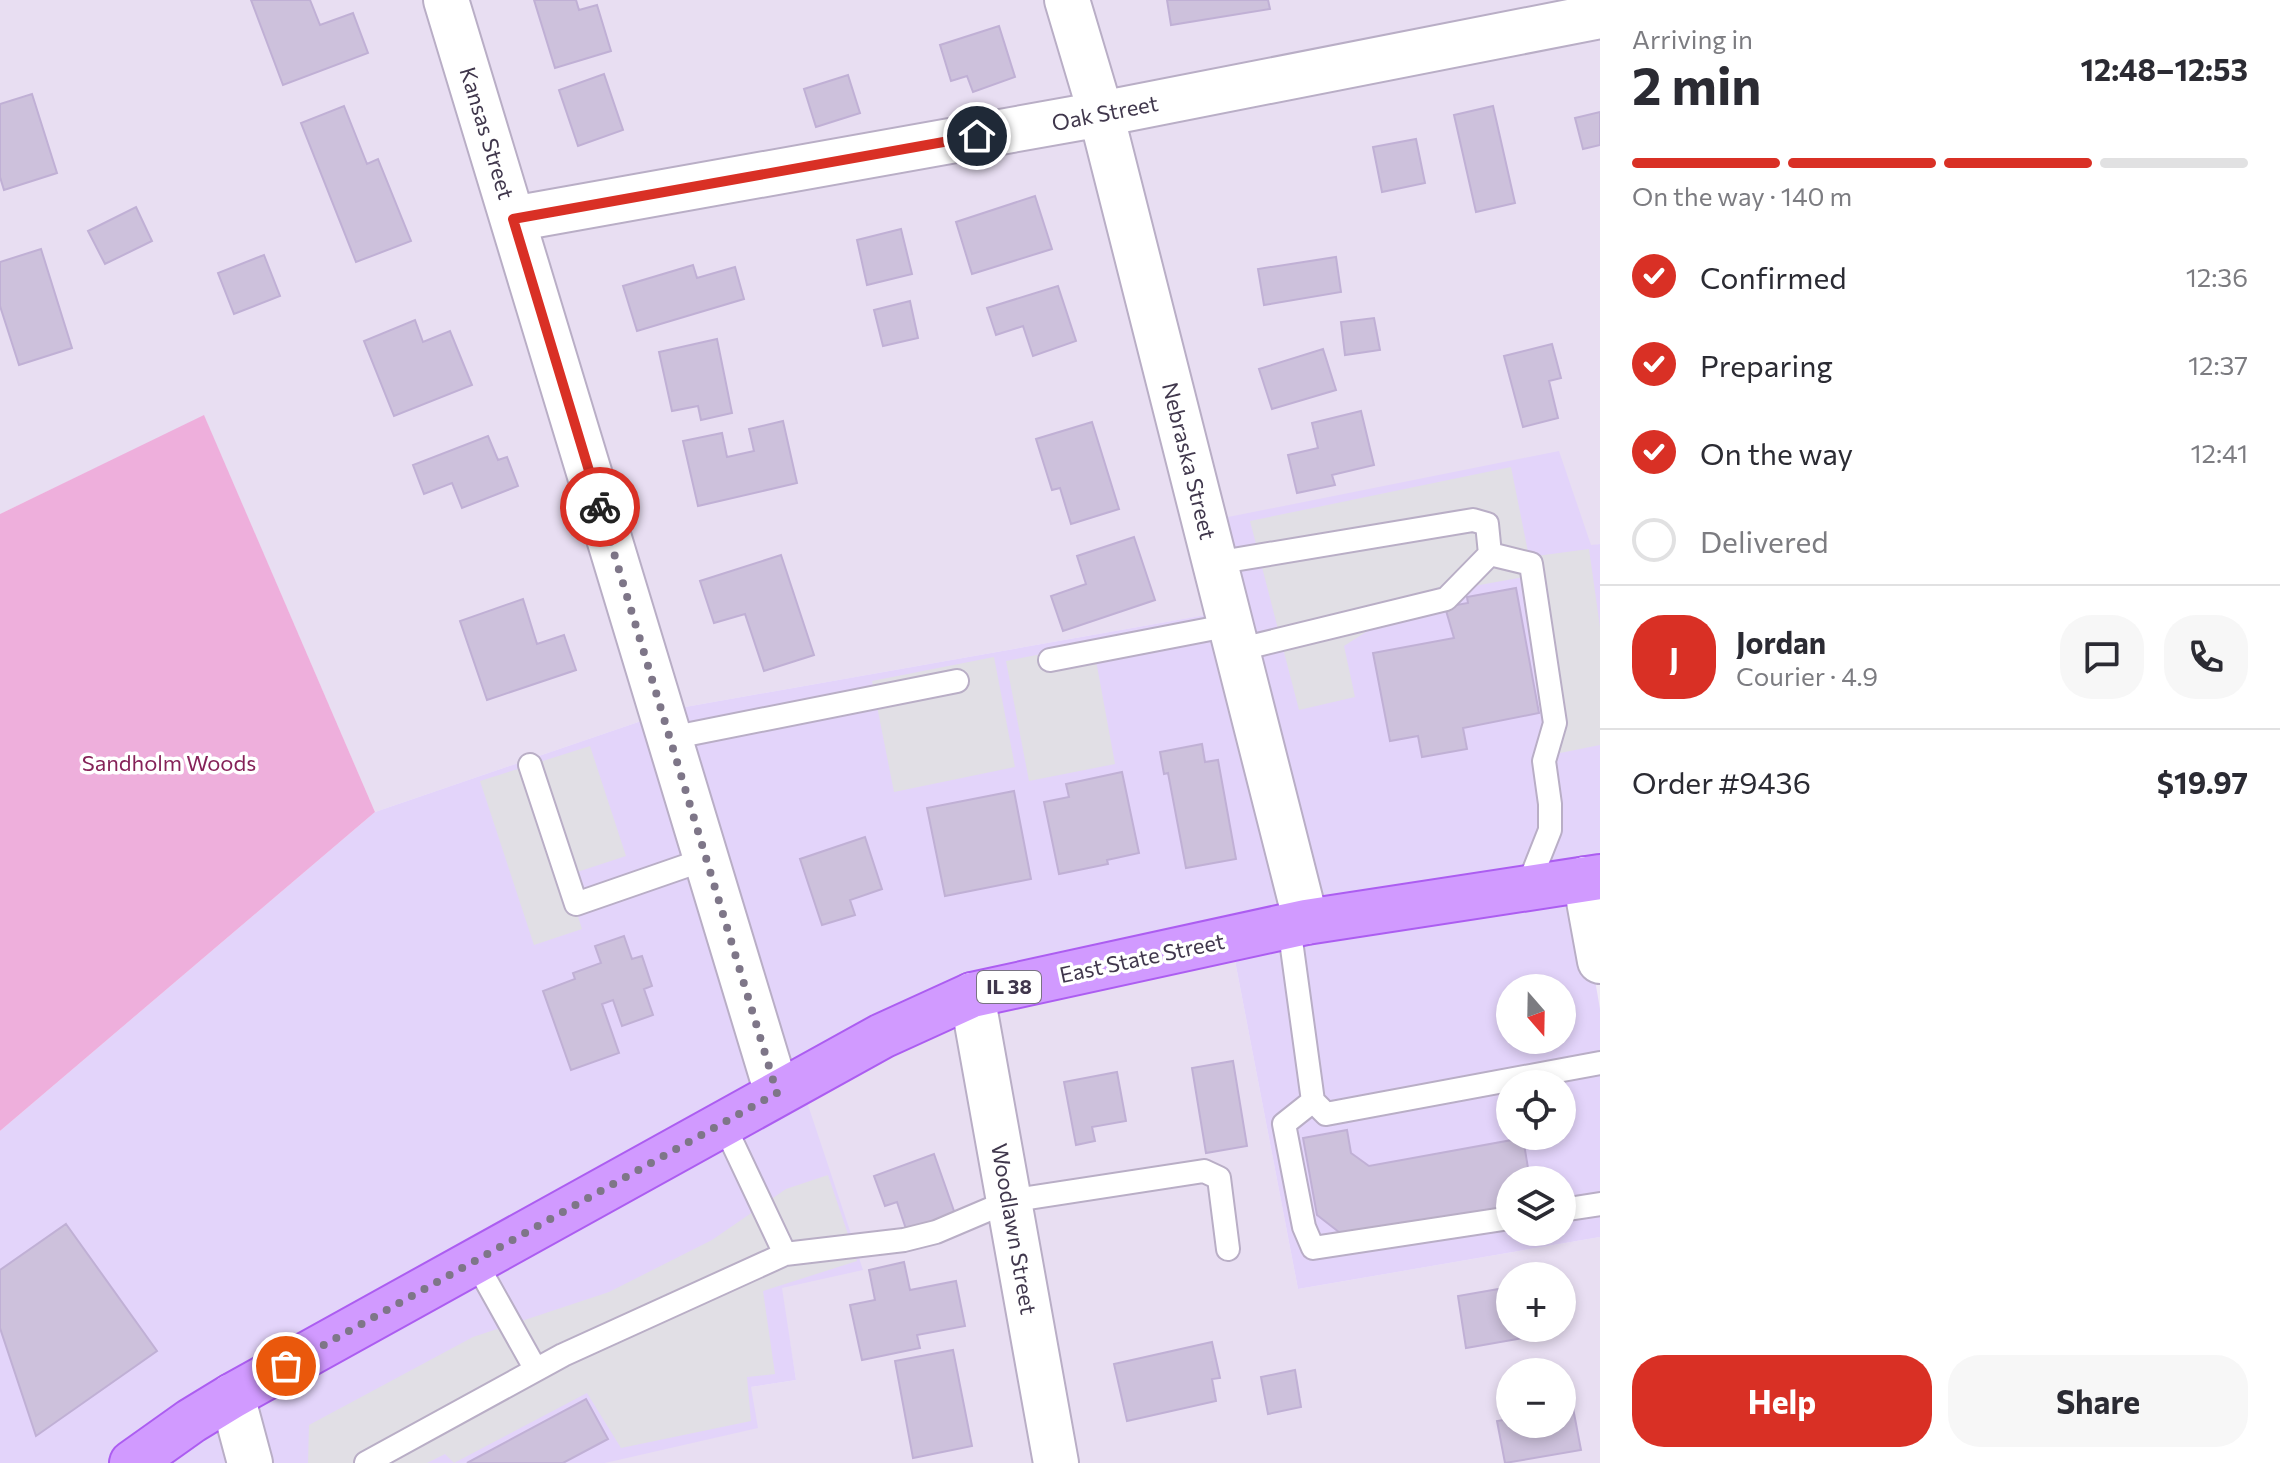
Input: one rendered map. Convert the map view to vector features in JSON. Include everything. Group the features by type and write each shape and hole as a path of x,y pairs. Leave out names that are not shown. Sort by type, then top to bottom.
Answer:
{"main road":[{"name":"East State Street","path":"132,1463 232,1396 882,1036 972,995 1298,924 1593,878"}],"street":[{"name":"Kansas Street","path":"446,0 777,1093"},
{"name":"Nebraska Street","path":"1067,0 1101,114 1234,638 1298,924"},
{"name":"Oak Street","path":"513,219 1101,114 1600,16"},
{"path":"1593,878 1600,961"},
{"name":"Woodlawn Street","path":"972,995 1056,1463"},
{"path":"232,1396 250,1463"}],"lane":[{"path":"1215,563 1473,520 1487,524 1490,554"},
{"path":"1050,660 1234,638 1446,599 1490,554"},
{"path":"1490,554 1531,564 1555,723 1544,761 1550,830 1527,888"},
{"path":"670,738 957,681"},
{"path":"530,765 576,904 706,859"},
{"path":"1298,924 1313,1101 1326,1114 1600,1063"},
{"path":"1313,1101 1284,1124 1304,1227 1313,1248 1496,1220"},
{"path":"723,1123 785,1254"},
{"path":"366,1463 563,1355 785,1254 904,1240 936,1232 1009,1201 1204,1171 1219,1178 1228,1249"},
{"path":"1576,1208 1600,1204"},
{"path":"475,1261 536,1370"}],"shaded area":[{"path":"0,0 436,0 653,717 375,812 204,416 0,514"},
{"path":"455,0 1057,0 1217,613 674,709"},
{"path":"1067,0 1600,0 1600,544 1591,546 1213,520"},
{"path":"1559,451 1591,545 1600,544 1600,866 969,986 783,1081 674,709 1217,613 1213,520"},
{"path":"1511,467 1529,557 1589,549 1600,627 1600,745 1560,753 1524,577 1424,595 1344,646 1355,697 1299,710 1250,521"},
{"path":"1093,644 1115,764 1029,781 1006,661"},
{"path":"994,657 1015,767 894,792 872,681"},
{"path":"653,717 764,1089 114,1463 0,1463 0,1131 375,812"},
{"path":"590,746 626,856 565,876 582,929 534,945 480,781"},
{"path":"1579,888 1600,1009 1600,1237 1576,1241 1576,1166 1496,1166 1496,1246 1548,1246 1298,1289 1232,945"},
{"path":"1232,945 1298,1289 1548,1246 1576,1246 1576,1241 1600,1237 1600,1463 605,1463 751,1387 796,1380 781,1288 802,1087 963,1009"},
{"path":"802,1087 863,1270 782,1288 796,1380 751,1387 758,1428 605,1463 257,1463 238,1401"},
{"path":"828,1175 857,1261 763,1291 775,1374 747,1377 751,1421 621,1448 587,1393 454,1463 445,1454 427,1463 308,1463 309,1425 473,1337 609,1292 712,1240 786,1189"},
{"path":"227,1409 243,1463 151,1463"}],"green space":[{"name":"Sandholm Woods","path":"204,415 375,812 0,1131 0,514"}],"building":[{"path":"251,0 310,0 320,25 353,13 368,53 283,85"},
{"path":"534,0 576,0 579,10 597,5 611,51 555,68"},
{"path":"1167,0 1268,0 1270,9 1171,25"},
{"path":"999,26 1015,77 973,92 967,76 951,81 940,45"},
{"path":"604,74 623,130 578,146 559,90"},
{"path":"848,75 860,113 816,127 804,89"},
{"path":"32,94 57,173 4,190 0,177 0,104"},
{"path":"344,106 367,164 378,159 411,241 356,262 301,123"},
{"path":"1493,106 1515,203 1476,212 1454,115"},
{"path":"1600,112 1600,145 1583,149 1575,118"},
{"path":"1416,139 1425,183 1382,192 1373,147"},
{"path":"1035,196 1052,249 972,274 956,222"},
{"path":"136,207 152,241 105,264 88,231"},
{"path":"901,229 912,274 867,285 857,240"},
{"path":"41,249 72,348 19,365 0,306 0,262"},
{"path":"264,255 280,296 234,314 218,273"},
{"path":"1336,257 1341,292 1264,305 1258,269"},
{"path":"693,265 697,278 735,267 744,299 637,331 623,286"},
{"path":"1058,286 1076,341 1033,356 1023,326 996,335 987,308"},
{"path":"910,301 918,338 883,346 874,310"},
{"path":"1374,318 1380,350 1345,355 1341,322"},
{"path":"415,320 423,342 450,331 472,385 394,416 364,341"},
{"path":"717,339 732,413 701,420 698,406 672,411 659,352"},
{"path":"1552,344 1561,378 1549,381 1558,418 1523,427 1504,356"},
{"path":"1323,349 1336,390 1272,409 1259,369"},
{"path":"1361,411 1374,465 1332,475 1335,485 1297,493 1288,455 1318,448 1312,423"},
{"path":"783,421 797,483 698,506 683,441 722,433 727,457 754,451 749,429"},
{"path":"1092,422 1119,509 1071,524 1060,488 1052,490 1036,439"},
{"path":"488,436 498,460 507,457 518,486 462,508 452,483 424,494 413,465"},
{"path":"1134,537 1155,600 1063,631 1051,596 1086,584 1077,556"},
{"path":"781,555 814,655 764,671 745,614 714,623 700,581"},
{"path":"1516,588 1539,713 1463,728 1467,749 1422,757 1418,736 1390,741 1373,653 1454,638 1445,607 1468,603 1467,597"},
{"path":"523,599 537,644 564,635 576,670 487,700 460,621"},
{"path":"1202,744 1205,762 1218,760 1236,859 1186,868 1168,773 1164,774 1160,752"},
{"path":"1122,772 1139,853 1107,860 1108,864 1059,874 1044,802 1069,797 1066,784"},
{"path":"1014,791 1031,879 945,896 927,808"},
{"path":"865,837 882,889 850,900 855,915 822,925 800,859"},
{"path":"624,936 632,959 642,956 652,986 644,989 653,1015 622,1026 613,1000 602,1004 619,1053 571,1070 543,991 575,979 573,973 601,963 595,946"},
{"path":"1233,1061 1247,1146 1206,1153 1192,1068"},
{"path":"1117,1072 1126,1121 1092,1127 1095,1141 1076,1145 1064,1082"},
{"path":"1347,1130 1351,1153 1369,1166 1496,1143 1496,1150 1525,1150 1528,1166 1496,1166 1496,1209 1344,1236 1317,1215 1303,1138"},
{"path":"934,1154 955,1214 907,1232 897,1202 885,1206 874,1176"},
{"path":"66,1224 157,1351 36,1436 0,1328 0,1270"},
{"path":"904,1262 910,1290 956,1281 965,1326 917,1335 920,1348 862,1360 850,1305 875,1300 869,1270"},
{"path":"1496,1289 1496,1342 1500,1342 1466,1348 1458,1296"},
{"path":"1212,1342 1220,1378 1212,1379 1216,1401 1127,1421 1114,1364"},
{"path":"953,1350 972,1446 913,1458 895,1361"},
{"path":"1295,1370 1301,1407 1268,1414 1261,1377"},
{"path":"586,1399 608,1439 563,1463 467,1463"},
{"path":"1576,1424 1581,1450 1505,1463 1500,1438 1576,1438"}],"way so far":[{"path":"286,1366 777,1093 600,507"}],"route":[{"path":"600,507 513,219 977,136"}]}
